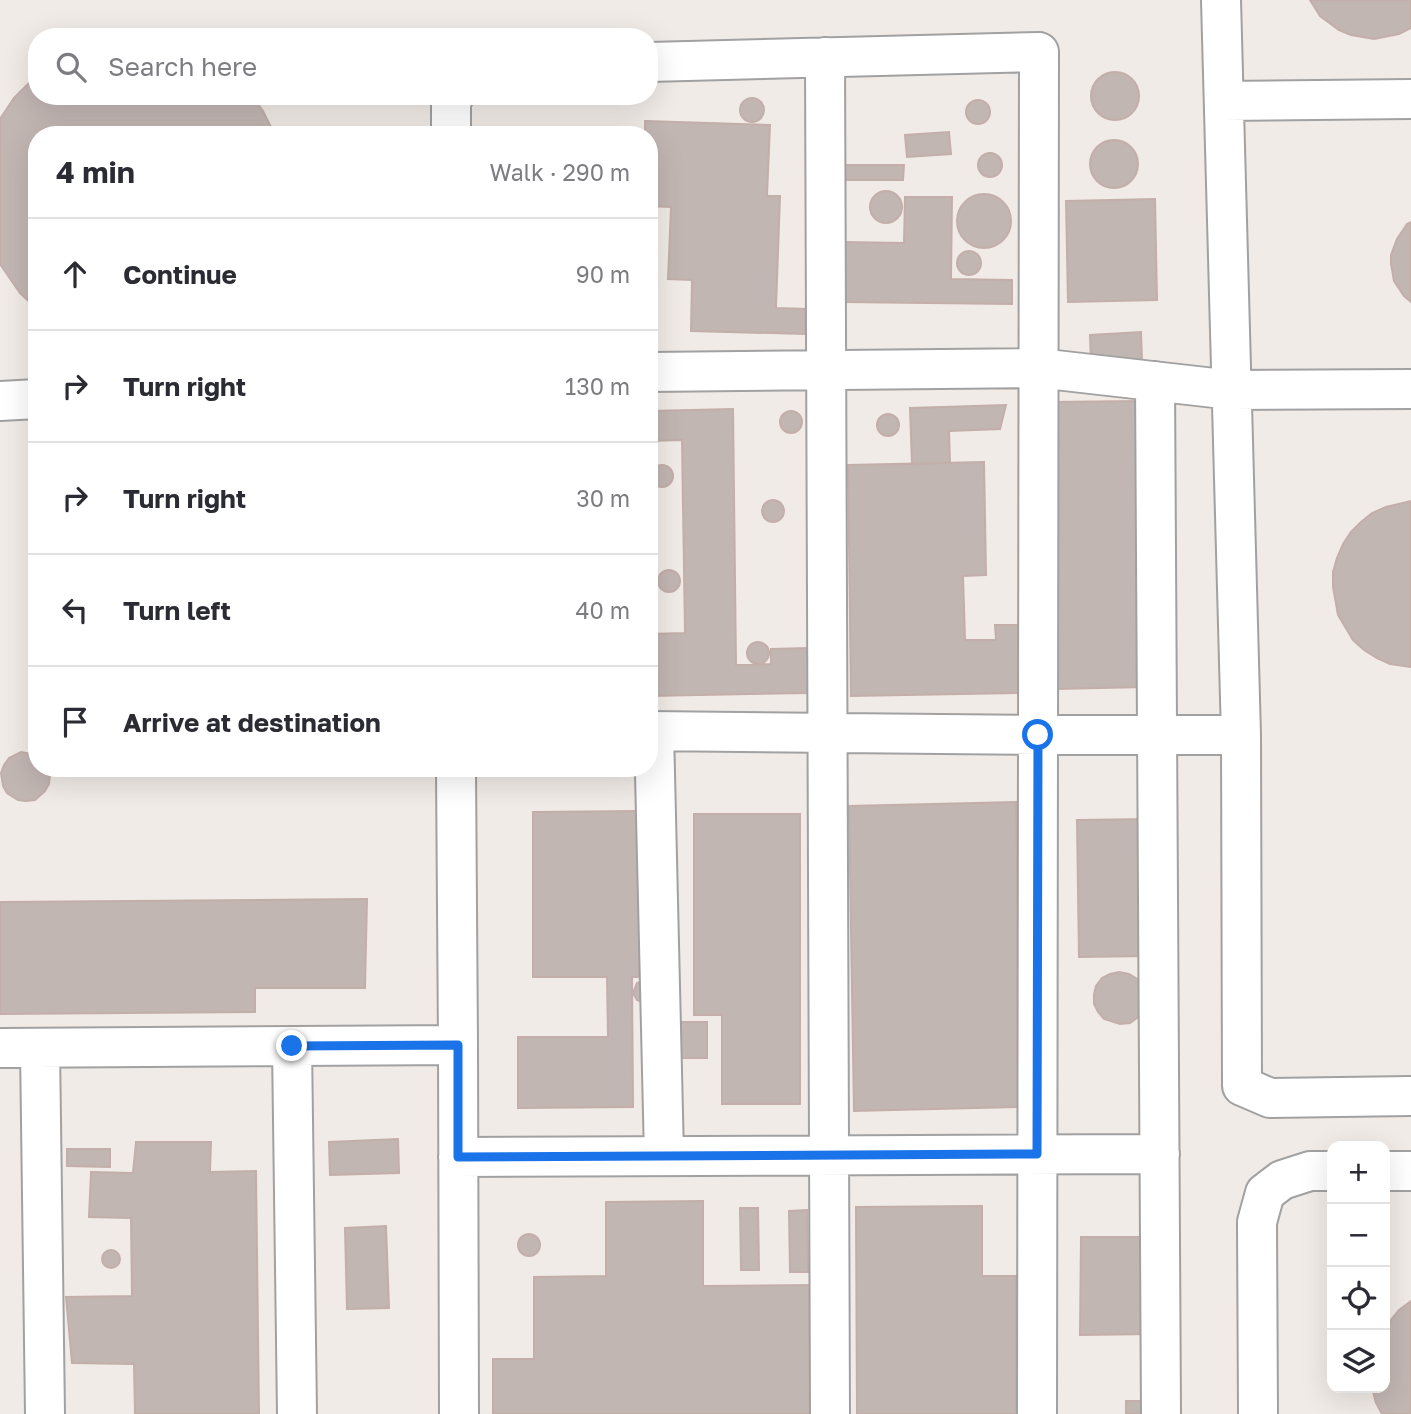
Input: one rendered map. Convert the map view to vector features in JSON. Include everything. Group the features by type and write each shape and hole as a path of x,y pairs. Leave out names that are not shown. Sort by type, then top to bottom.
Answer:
{"lane":[{"path":"1221,0 1241,735 1242,1086 1270,1098 1411,1096"},
{"path":"658,62 1039,52 1037,1414"},
{"path":"825,57 830,1414"},
{"path":"1224,101 1411,99"},
{"path":"451,105 451,126"},
{"path":"658,372 1038,368 1232,390 1411,389"},
{"path":"1155,381 1161,1414"},
{"path":"0,401 28,399"},
{"path":"658,731 1241,735"},
{"path":"456,777 458,1414"},
{"path":"653,777 664,1156"},
{"path":"0,1048 458,1045"},
{"path":"292,1046 297,1414"},
{"path":"40,1048 45,1414"},
{"path":"458,1157 1160,1154"},
{"path":"1258,1414 1257,1222 1265,1193 1282,1180 1310,1171 1327,1171"},
{"path":"1390,1171 1411,1171"}],"building":[{"path":"1310,0 1411,0 1411,28 1399,34 1374,39 1351,35 1320,16"},
{"path":"1115,72 1132,79 1139,96 1132,113 1115,120 1098,113 1091,96 1098,79"},
{"path":"28,84 28,105 259,105 270,126 28,126 28,301 0,264 0,119 14,98"},
{"path":"752,98 760,102 764,110 760,118 752,122 744,118 740,110 744,102"},
{"path":"978,100 986,104 990,112 986,120 978,124 970,120 966,112 970,104"},
{"path":"645,121 770,125 767,196 780,196 776,308 806,309 805,334 691,331 692,280 668,279 671,207 658,206 658,126 645,126"},
{"path":"949,132 951,154 907,157 905,135"},
{"path":"1114,140 1123,141 1131,147 1137,155 1137,173 1131,181 1123,187 1114,188 1105,187 1097,181 1091,173 1090,164 1091,155 1097,147 1105,141"},
{"path":"990,153 1001,160 1002,165 995,176 990,177 979,170 978,165 985,154"},
{"path":"845,165 904,165 903,180 844,180"},
{"path":"886,191 897,196 902,207 897,218 886,223 875,218 870,207 875,196"},
{"path":"984,194 1003,202 1011,221 1003,240 984,248 965,240 957,221 965,202"},
{"path":"905,197 952,197 951,279 1012,280 1012,304 844,302 844,242 904,243"},
{"path":"1155,199 1157,300 1068,302 1066,201"},
{"path":"1411,222 1411,302 1394,281 1391,255 1397,239"},
{"path":"969,251 977,255 981,263 977,271 969,275 961,271 957,263 961,255"},
{"path":"1141,332 1142,361 1091,364 1090,335"},
{"path":"1139,401 1145,687 1056,689 1051,402"},
{"path":"1006,405 1000,429 949,431 950,463 912,464 910,408"},
{"path":"733,409 736,665 771,664 771,649 808,648 808,693 658,696 658,634 685,633 682,440 658,441 658,411"},
{"path":"791,411 799,414 802,422 799,430 791,433 783,430 780,422 783,414"},
{"path":"888,414 896,417 899,425 896,433 888,436 880,433 877,425 880,417"},
{"path":"984,462 986,575 963,576 965,640 996,640 995,625 1018,625 1019,693 851,696 848,465"},
{"path":"658,466 666,466 672,472 670,484 658,486"},
{"path":"773,500 781,503 784,511 781,519 773,522 765,519 762,511 765,503"},
{"path":"1411,501 1411,667 1390,664 1377,658 1353,640 1338,615 1333,572 1343,544 1361,522 1386,507"},
{"path":"669,570 677,573 680,581 677,589 669,592 661,589 658,581 661,573"},
{"path":"758,642 766,645 769,653 766,661 758,664 750,661 747,653 750,645"},
{"path":"21,752 28,753 28,777 50,777 45,791 35,800 18,800 7,793 1,773 9,758"},
{"path":"1016,802 1021,1107 854,1111 849,806"},
{"path":"639,811 639,977 632,977 633,1107 518,1108 518,1037 608,1037 607,977 533,977 533,812"},
{"path":"694,814 800,814 800,1104 722,1104 722,1015 694,1015"},
{"path":"1148,819 1149,956 1079,957 1077,820"},
{"path":"367,899 365,988 255,988 255,1012 0,1014 0,902"},
{"path":"1119,972 1139,980 1143,1010 1130,1023 1120,1024 1104,1019 1094,1004 1096,986 1102,978"},
{"path":"644,981 644,1003 637,1000 633,993 637,983"},
{"path":"680,1022 707,1022 707,1058 679,1058"},
{"path":"398,1139 399,1173 330,1175 329,1142"},
{"path":"136,1142 211,1142 210,1172 256,1171 259,1414 135,1414 134,1364 72,1363 66,1297 132,1296 131,1218 89,1217 91,1172 133,1173"},
{"path":"67,1149 110,1149 110,1167 67,1166"},
{"path":"703,1201 703,1286 815,1285 816,1414 493,1414 493,1359 534,1359 534,1277 606,1276 606,1202"},
{"path":"982,1206 982,1276 1016,1276 1016,1414 857,1414 856,1207"},
{"path":"740,1208 758,1208 759,1270 741,1270"},
{"path":"807,1210 808,1272 790,1272 789,1211"},
{"path":"386,1226 389,1308 347,1309 345,1228"},
{"path":"529,1234 537,1237 540,1245 537,1253 529,1256 521,1253 518,1245 521,1237"},
{"path":"1081,1237 1151,1237 1151,1334 1080,1335"},
{"path":"111,1250 119,1255 120,1259 115,1267 111,1268 103,1263 102,1259 107,1251"},
{"path":"1411,1301 1411,1414 1382,1414 1373,1393 1390,1393 1390,1321"},
{"path":"1126,1401 1153,1401 1153,1414 1126,1414"}],"route":[{"path":"292,1046 458,1045 458,1157 1037,1154 1038,735"}]}
